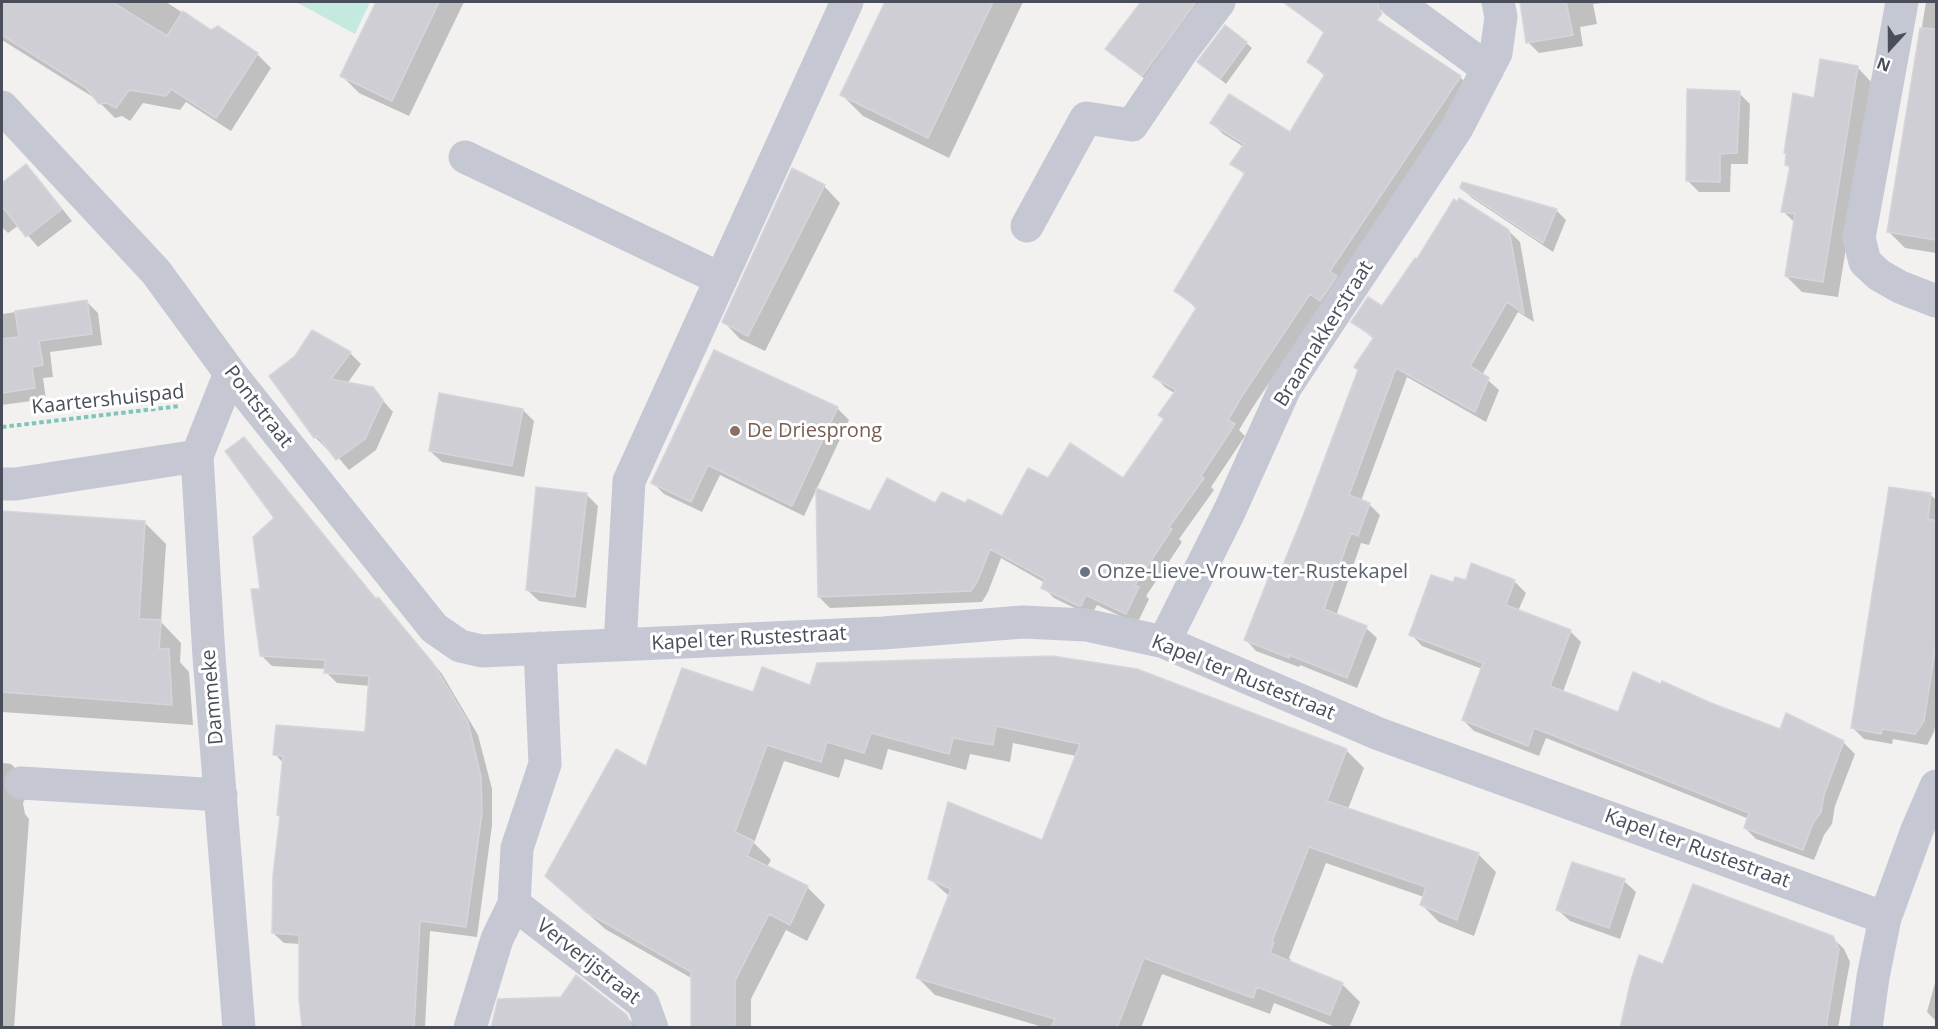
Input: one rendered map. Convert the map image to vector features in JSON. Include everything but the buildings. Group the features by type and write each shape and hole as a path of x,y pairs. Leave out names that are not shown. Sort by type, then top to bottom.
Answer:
{"street":[{"path":"620,645 629,481 847,2"},
{"path":"1028,226 1086,118 1132,125 1182,51 1219,2"},
{"path":"1396,2 1488,69"},
{"name":"Braamakkerstraat","path":"1164,642 1230,510 1285,388 1457,128 1488,69 1496,53 1501,17 1498,2"},
{"path":"1902,2 1859,238 1864,262 1879,275 1900,287 1936,301"},
{"name":"Pontstraat","path":"2,107 156,272 230,373 434,628 460,646 482,651 540,648"},
{"path":"465,157 721,279"},
{"name":"Dammeke","path":"230,373 197,456 239,1028"},
{"path":"2,483 16,484 197,456"},
{"name":"Kapel ter Rustestraat","path":"540,648 883,633 1023,622 1086,625 1164,642 1379,734 1886,918"},
{"path":"470,1028 497,939 514,904 517,848 545,764 540,648"},
{"path":"21,783 221,795"},
{"path":"1866,1028 1873,977 1886,918 1917,830 1936,786"},
{"name":"Ververijstraat","path":"514,904 643,1003 652,1028"}],"path":[{"name":"Kaartershuispad","path":"2,427 175,406 217,407"}],"green space":[{"path":"296,2 370,2 355,34"}],"place":[{"name":"De Driesprong","path":"735,431"},
{"name":"Onze-Lieve-Vrouw-ter-Rustekapel","path":"1085,572"}]}
